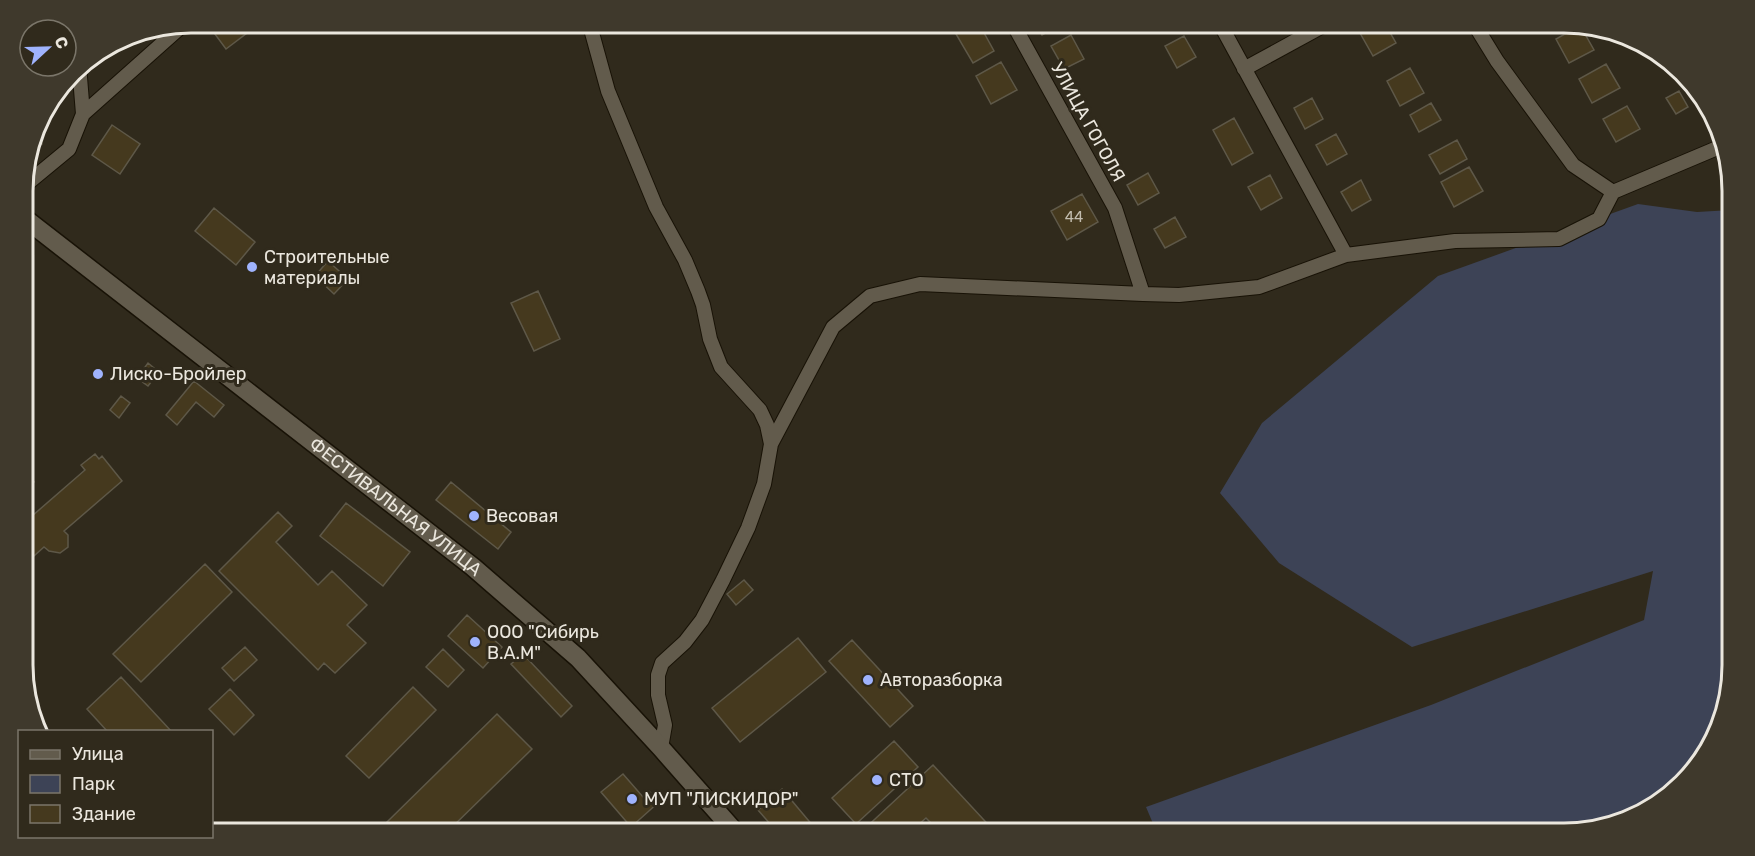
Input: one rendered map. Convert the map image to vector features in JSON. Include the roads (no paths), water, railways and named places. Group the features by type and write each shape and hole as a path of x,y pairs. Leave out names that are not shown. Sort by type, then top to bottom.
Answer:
{"main road":[{"name":"ФЕСТИВАЛЬНАЯ УЛИЦА","path":"33,225 473,567 579,658 727,823"}],"street":[{"path":"592,33 608,91 656,207 685,260 698,291 710,339 721,367 760,410 767,425 771,444"},
{"name":"УЛИЦА ГОГОЛЯ","path":"1018,33 1115,208 1143,294"},
{"path":"1225,33 1346,255"},
{"path":"1244,69 1310,33"},
{"path":"1480,33 1497,61 1573,165 1613,192"},
{"path":"83,114 173,34"},
{"path":"33,179 69,149 83,114 80,78"},
{"path":"662,748 665,726 658,695 658,675 662,663 685,642 702,620 723,580 748,528 764,484 771,444 832,327 870,296 920,284 1179,295 1259,286 1346,255 1455,241 1559,240 1599,219 1613,192 1716,148"}],"place":[{"name":"Строительные материалы","path":"252,267"},
{"name":"Лиско-Бройлер","path":"98,374"},
{"name":"Весовая","path":"474,516"},
{"name":"ООО \"Сибирь В.А.М\"","path":"475,642"},
{"name":"Авторазборка","path":"868,680"},
{"name":"СТО","path":"877,780"},
{"name":"МУП \"ЛИСКИДОР\"","path":"632,799"}]}
